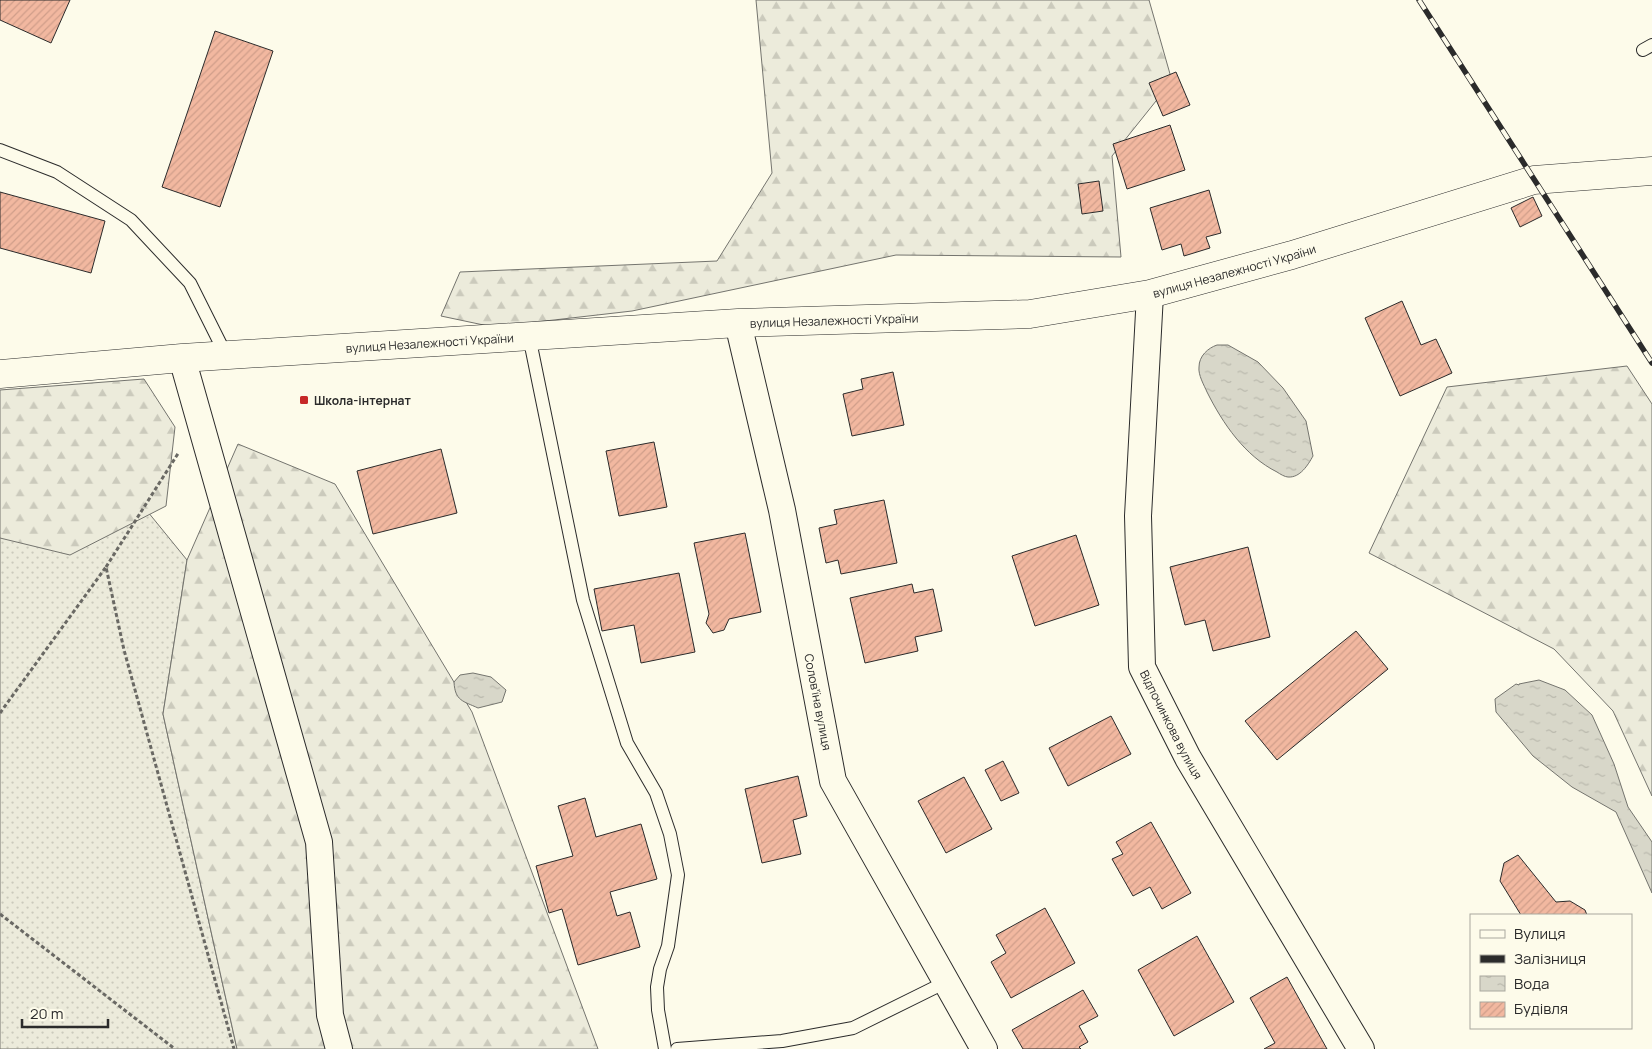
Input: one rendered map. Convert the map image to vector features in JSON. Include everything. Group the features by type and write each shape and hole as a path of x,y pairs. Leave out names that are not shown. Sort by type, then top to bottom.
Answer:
{"main road":[{"name":"вулиця Незалежності України","path":"0,374 182,358 738,323 1030,314 1150,294 1292,255 1534,180 1652,171"}],"street":[{"name":"Відпочинкова вулиця","path":"1150,294 1138,516 1142,667 1188,758 1361,1049"},
{"name":"Соловʼїна вулиця","path":"738,323 782,510 833,781 984,1049"},
{"path":"182,358 320,842 330,1014 339,1049"}],"lane":[{"path":"0,150 57,172 131,220 190,283 226,355"},
{"path":"529,336 583,600 627,743 656,793 670,834 678,875 668,946 660,969 657,987 658,1010 665,1049"},
{"path":"677,1049 782,1041 853,1028 946,982"}],"path":[{"path":"0,713 106,567 199,420"},
{"path":"106,567 124,650 234,1049"},
{"path":"0,914 175,1049"}],"green space":[{"path":"756,0 1149,0 1172,81 1112,156 1121,257 896,255 632,311 493,327 441,316 460,272 717,261 772,173"},
{"path":"1627,366 1652,404 1652,796 1613,711 1554,649 1369,553 1447,387"},
{"path":"144,379 175,427 166,506 70,555 0,538 0,390"},
{"path":"238,444 335,484 472,712 598,1049 237,1049 163,714 187,560"},
{"path":"139,501 187,560 163,714 237,1049 0,1049 0,508"}],"water":[{"path":"1217,345 1228,345 1258,362 1283,388 1306,421 1313,456 1300,473 1287,477 1265,465 1245,448 1220,416 1207,392 1199,370 1202,356 1207,350"},
{"path":"473,673 491,677 506,690 502,702 478,708 458,697 454,682 460,675"},
{"path":"1539,680 1565,690 1592,715 1614,764 1628,807 1652,842 1652,893 1616,812 1572,787 1533,756 1496,712 1495,699 1516,684"}],"building":[{"path":"0,0 70,0 51,43 0,20"},
{"path":"215,31 273,51 220,207 162,187"},
{"path":"1176,72 1190,105 1163,116 1149,83"},
{"path":"1170,125 1185,170 1127,189 1113,144"},
{"path":"1099,181 1103,211 1082,214 1078,184"},
{"path":"1209,190 1221,233 1206,237 1210,248 1184,256 1181,244 1162,250 1150,208"},
{"path":"0,192 105,221 91,273 0,248"},
{"path":"1533,197 1542,216 1520,227 1511,208"},
{"path":"1402,301 1421,345 1436,339 1452,373 1400,396 1365,318"},
{"path":"893,372 904,425 852,436 843,394 863,389 861,379"},
{"path":"654,442 667,507 619,516 606,451"},
{"path":"441,449 457,513 373,534 357,471"},
{"path":"884,500 897,563 841,574 838,560 826,563 819,528 837,524 834,510"},
{"path":"745,533 761,612 729,619 724,630 713,633 706,623 709,614 694,543"},
{"path":"1076,535 1099,605 1035,626 1012,556"},
{"path":"1248,547 1270,637 1213,651 1205,620 1185,625 1170,567"},
{"path":"679,573 695,652 641,663 634,625 602,631 594,589"},
{"path":"912,584 914,593 933,589 942,631 915,637 918,651 865,663 850,598"},
{"path":"1356,631 1388,669 1277,760 1245,721"},
{"path":"1111,716 1131,754 1068,786 1049,748"},
{"path":"1003,761 1019,793 1001,801 985,770"},
{"path":"798,776 807,816 793,820 801,854 762,863 745,789"},
{"path":"964,777 992,829 946,853 918,801"},
{"path":"585,798 596,837 641,824 657,879 610,892 617,916 630,912 640,947 578,965 562,909 549,913 536,866 573,856 558,806"},
{"path":"1151,822 1191,893 1162,909 1150,887 1133,896 1112,859 1123,854 1116,842"},
{"path":"1518,855 1556,902 1570,901 1585,910 1587,914 1520,914 1500,881 1504,863"},
{"path":"1045,908 1075,963 1011,998 991,962 1006,953 996,935"},
{"path":"1197,936 1234,1002 1174,1036 1138,970"},
{"path":"1287,977 1327,1049 1264,1049 1275,1043 1250,998"},
{"path":"1083,990 1098,1016 1079,1026 1088,1042 1079,1047 1081,1049 1023,1049 1012,1030"}],"railway":[{"path":"1419,0 1652,363"}],"place":[{"name":"Школа-інтернат","path":"304,400"}]}
